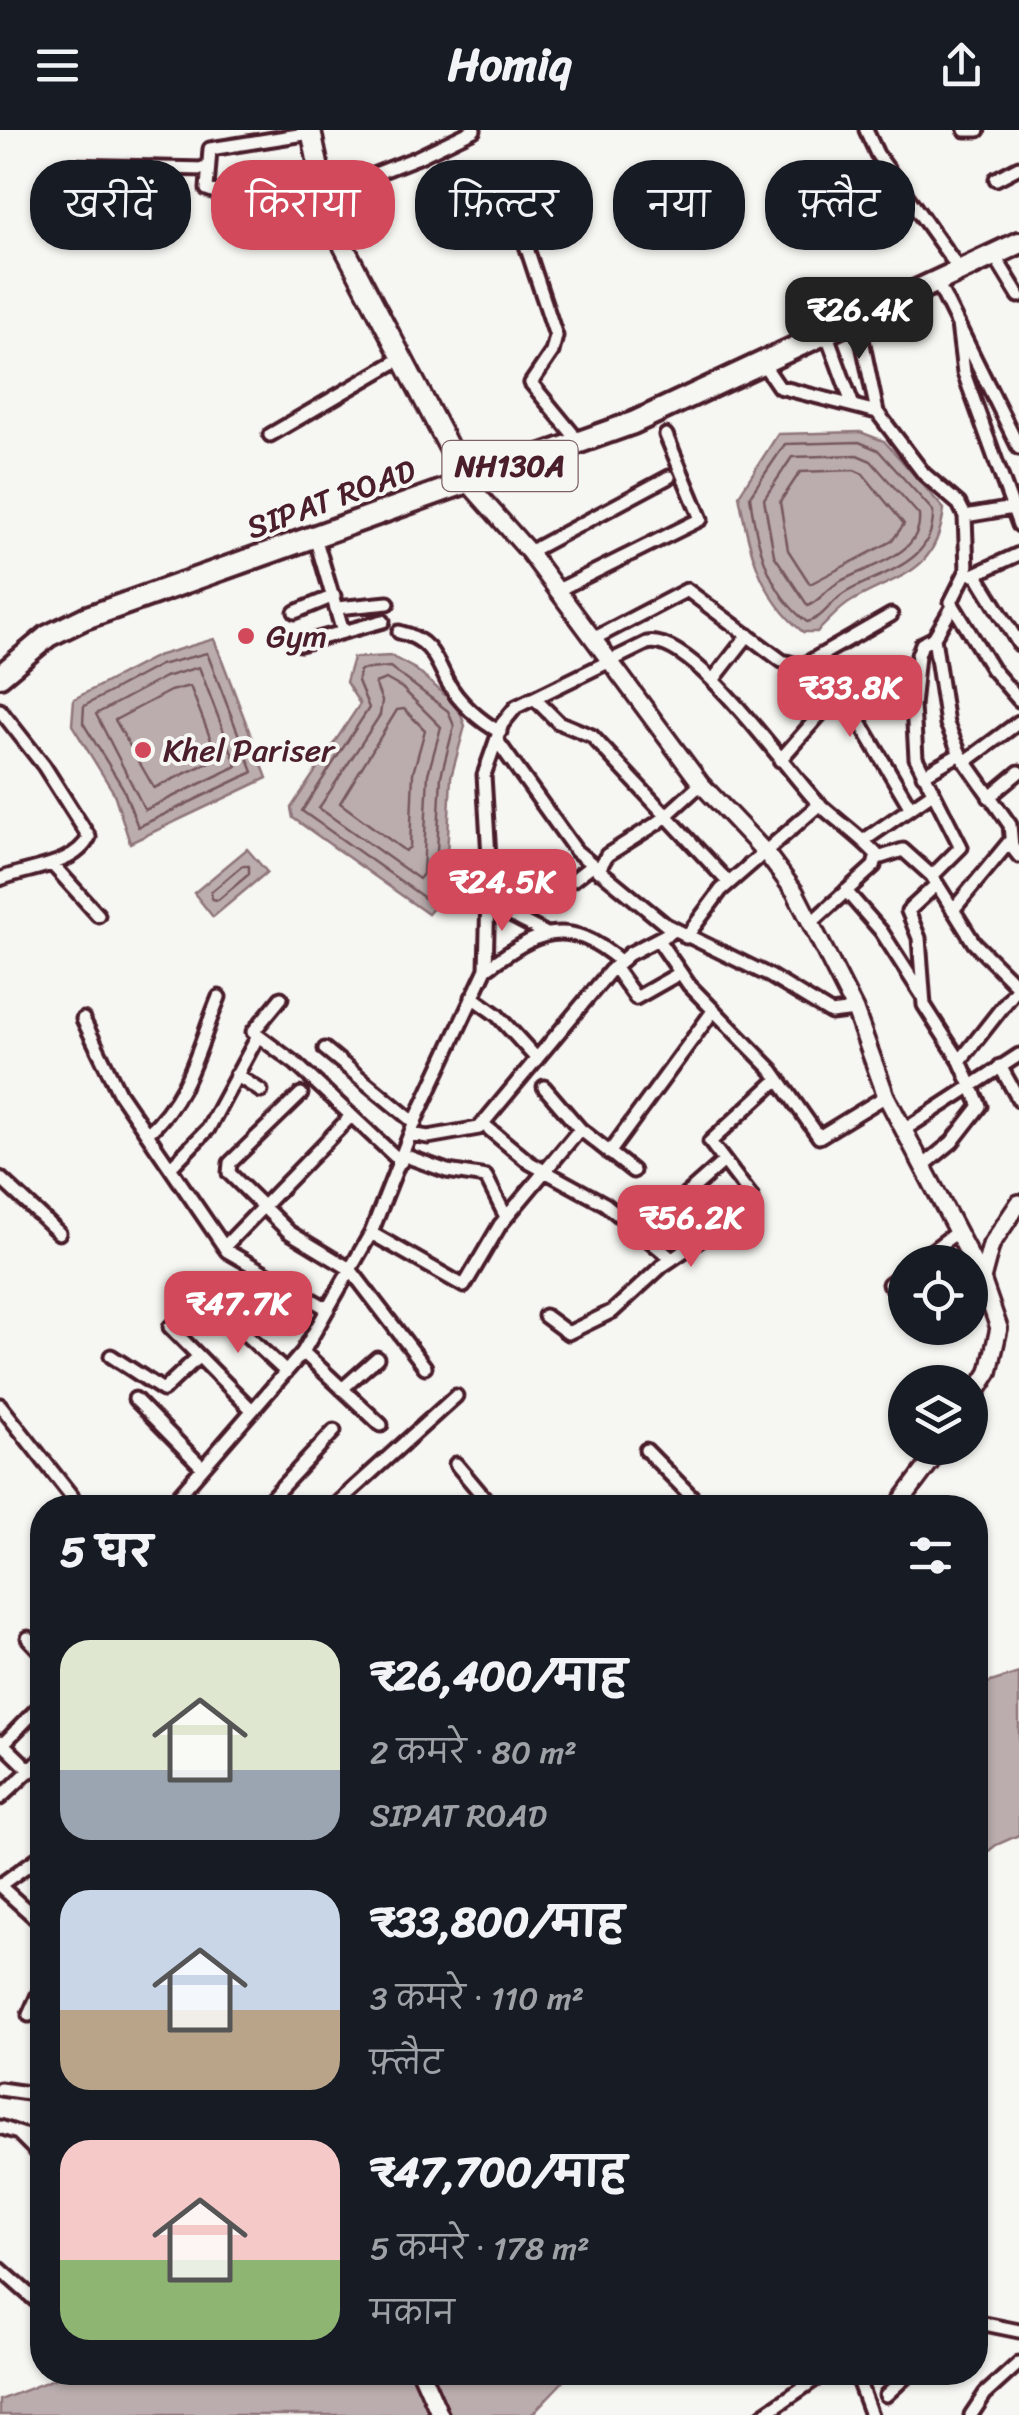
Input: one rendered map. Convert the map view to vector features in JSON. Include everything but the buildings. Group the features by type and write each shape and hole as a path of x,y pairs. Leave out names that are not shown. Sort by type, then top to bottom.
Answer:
{"highway":[{"name":"SIPAT ROAD","path":"0,661 38,629 74,610 633,423 858,320 935,278 954,262 1019,230"},
{"name":"SIPAT ROAD","path":"0,676 32,646 65,627 315,536 688,387 1019,243"}],"main road":[{"path":"311,132 317,160"},
{"path":"346,250 464,477"}],"street":[{"path":"395,166 474,130"},
{"path":"866,130 876,154 954,262"},
{"path":"965,130 978,130"},
{"path":"211,193 207,154 214,148 311,132"},
{"path":"996,179 1019,167"},
{"path":"191,169 206,169"},
{"path":"528,250 556,336 552,352 531,382 572,433"},
{"path":"994,255 1019,296"},
{"path":"935,278 1019,448"},
{"path":"858,320 877,412 924,474 959,504 965,516 971,576 1019,644"},
{"path":"958,324 964,374 1019,524"},
{"path":"827,335 852,402"},
{"path":"270,436 402,358"},
{"path":"764,364 779,387 852,402 877,412"},
{"path":"1007,422 1019,415"},
{"path":"558,590 701,519 666,436"},
{"path":"464,477 529,552 701,784 766,853 796,892 856,1010 886,1096 964,1245"},
{"path":"529,552 669,478"},
{"path":"965,516 1016,508"},
{"path":"315,536 342,629"},
{"path":"1019,554 971,576 952,598 953,606 992,669 1019,700"},
{"path":"595,638 687,590 788,664 802,666 891,615"},
{"path":"295,612 335,602 388,603"},
{"path":"924,1166 979,1110 960,1061 928,1016 922,996 919,938 908,911 961,847 931,794 914,746 913,706 920,648 934,638 953,606"},
{"path":"300,644 382,620"},
{"path":"398,632 424,641 443,666 450,686 499,737 565,837 595,868 681,934 770,976 831,1013 856,1010"},
{"path":"713,680 748,635"},
{"path":"934,638 947,724 962,758 1010,825 1010,840 1019,856"},
{"path":"183,1495 202,1467 303,1352 328,1309 371,1233 413,1129 486,969 494,904 484,775 516,708 609,658 662,641 679,650 713,680 820,804 864,840 878,858"},
{"path":"821,656 909,805"},
{"path":"780,760 843,688"},
{"path":"534,698 558,722 592,736 730,883"},
{"path":"0,710 44,766 90,837 85,845 52,864 0,878"},
{"path":"923,775 962,758 1019,722"},
{"path":"989,796 1019,772"},
{"path":"494,904 573,880 595,868 612,850 669,814 701,784"},
{"path":"864,840 909,805 931,794"},
{"path":"325,1049 413,1129 428,1137 471,1131 483,1124 617,964 658,940 681,934 707,904 820,804"},
{"path":"953,910 1010,840"},
{"path":"811,923 878,858 902,850 934,880 974,943 1019,987 960,1061"},
{"path":"52,864 98,915"},
{"path":"846,891 880,930 922,996"},
{"path":"494,904 545,933 588,937 617,964 636,998 680,973"},
{"path":"486,969 545,933"},
{"path":"658,940 680,973 778,1078 819,1138 886,1096"},
{"path":"147,1134 178,1101 220,997"},
{"path":"472,997 497,1015 537,1060"},
{"path":"281,998 254,1028 258,1036 287,1056 350,1117 402,1158 486,1177 506,1217"},
{"path":"609,1153 714,1011"},
{"path":"83,1019 113,1084 224,1247 241,1262 328,1309"},
{"path":"171,1166 208,1128 258,1036"},
{"path":"904,1130 1019,1054"},
{"path":"1000,1066 1019,1100"},
{"path":"236,1075 261,1091"},
{"path":"545,1316 564,1332 572,1332 614,1311 672,1259 752,1203 710,1142 778,1078"},
{"path":"544,1087 580,1129 633,1172"},
{"path":"302,1094 228,1166 288,1232 350,1269 426,1367"},
{"path":"224,1247 350,1117"},
{"path":"483,1124 545,1170 605,1204 672,1259"},
{"path":"371,1233 460,1286 506,1217 580,1129"},
{"path":"680,1200 724,1162"},
{"path":"0,1178 59,1233"},
{"path":"988,1256 991,1245 1019,1204"},
{"path":"940,1245 957,1232"},
{"path":"988,1296 999,1328 997,1350 988,1367"},
{"path":"219,1310 286,1372"},
{"path":"170,1326 252,1410"},
{"path":"303,1352 380,1425"},
{"path":"111,1356 163,1390 198,1357"},
{"path":"342,1389 377,1358"},
{"path":"346,1495 456,1396"},
{"path":"135,1398 202,1467"},
{"path":"0,1404 71,1495"},
{"path":"274,1495 334,1431"},
{"path":"646,1450 690,1495"},
{"path":"456,1464 482,1495"},
{"path":"906,1495 929,1465"},
{"path":"0,1798 30,1771 2,1742 30,1715"},
{"path":"30,1865 0,1886 30,1913"},
{"path":"28,2015 30,2011"},
{"path":"0,2089 30,2093"},
{"path":"0,2126 30,2137"},
{"path":"18,2133 30,2145"},
{"path":"0,2269 30,2295"},
{"path":"988,2325 1019,2331"},
{"path":"970,2415 985,2394 1019,2363"},
{"path":"427,2385 440,2415"},
{"path":"763,2415 807,2385"},
{"path":"860,2385 871,2415"},
{"path":"886,2395 897,2385"}],"water":[{"path":"860,432 884,441 944,509 940,531 924,560 913,569 847,604 817,632 803,632 776,603 758,570 739,495 778,434"},
{"path":"214,639 267,778 130,843 114,793 72,725 74,699 157,656"},
{"path":"391,656 415,669 458,706 465,726 451,777 445,895 428,914 293,818 291,808 360,704 346,682 353,658"},
{"path":"247,849 267,872 213,917 194,893"},
{"path":"1019,1673 1019,1835 988,1851 988,1683"},
{"path":"38,2385 560,2385 531,2415 0,2415 0,2400"}],"place":[{"name":"Gym","path":"246,636"},
{"name":"Khel Pariser","path":"143,750"}]}
